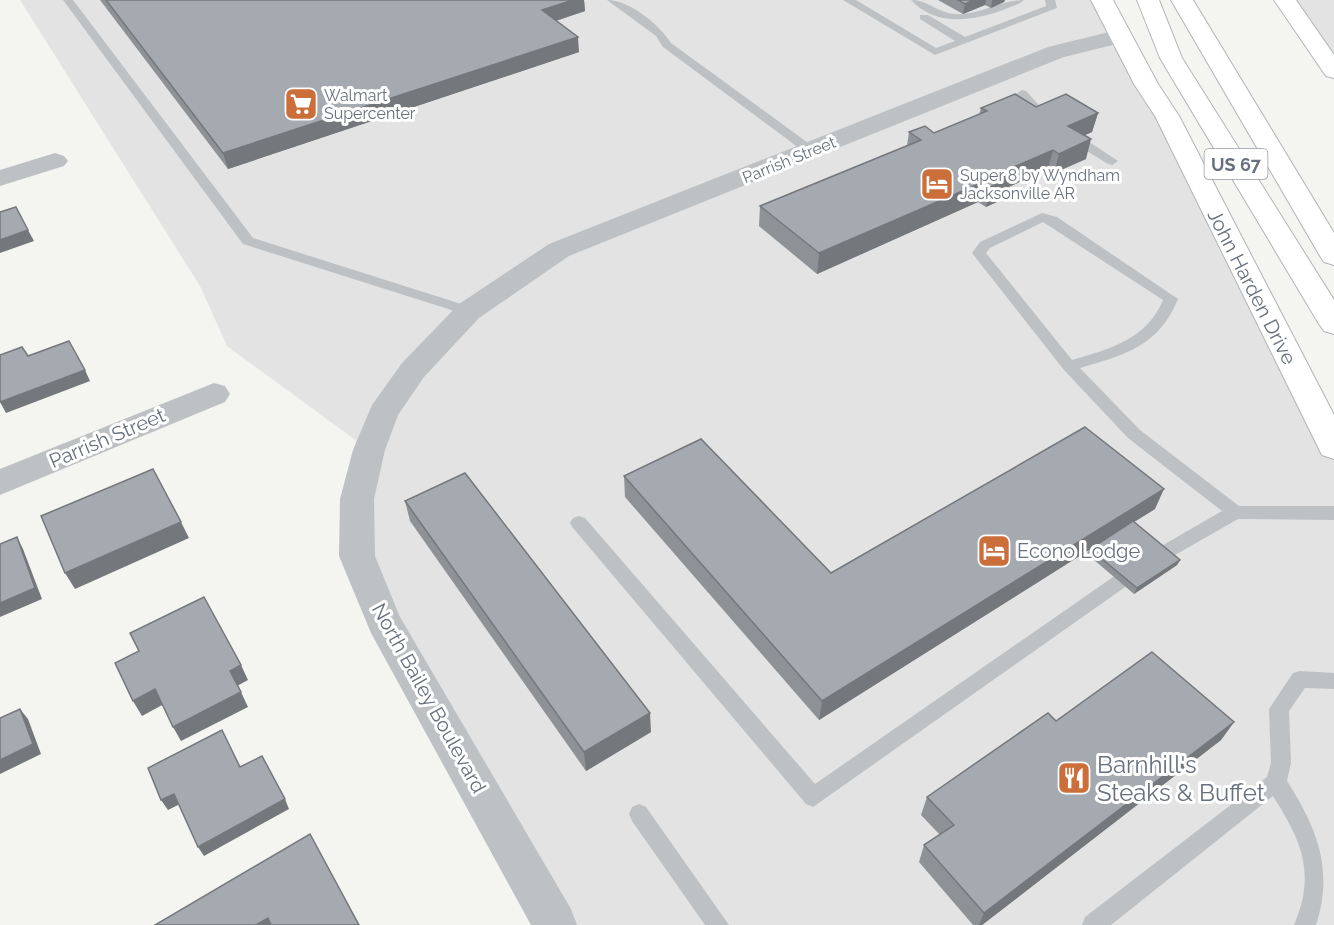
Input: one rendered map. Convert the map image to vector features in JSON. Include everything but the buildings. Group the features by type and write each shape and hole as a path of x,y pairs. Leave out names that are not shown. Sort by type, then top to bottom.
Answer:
{"main road":[{"name":"John Harden Drive","path":"1102,0 1167,116 1334,447"},
{"path":"1130,0 1172,58"},
{"name":"US 67","path":"1148,0 1172,58 1334,324"},
{"name":"US 67","path":"1182,0 1334,256"},
{"path":"1285,0 1332,67"}],"street":[{"name":"Parrish Street","path":"468,311 559,250 1056,52 1121,36"},
{"path":"0,178 55,161"},
{"name":"North Bailey Boulevard","path":"468,311 413,370 382,413 369,450 357,499 357,556 384,622 555,925"},
{"name":"Parrish Street","path":"0,483 214,394"}],"lane":[{"path":"68,0 248,241 468,311"},
{"path":"612,0 660,34 667,45 811,151"},
{"path":"848,0 935,52 1052,8 1050,0"},
{"path":"907,0 914,10 964,41"},
{"path":"916,0 941,16 958,20 1019,0"},
{"path":"1022,94 1046,120"},
{"path":"1076,139 1112,161"},
{"path":"1069,366 1119,351 1151,334 1167,314 1171,299 1052,219 1042,217 985,244 980,253 1069,366 1134,434 1235,512"},
{"path":"1164,553 1235,512 1334,513"},
{"path":"579,523 813,797 1122,580"},
{"path":"1093,925 1276,782 1281,763 1279,709 1300,679 1334,681"},
{"path":"1276,782 1323,857 1325,880 1320,909 1305,925"},
{"path":"639,814 718,925"}],"shaded area":[{"path":"20,0 1102,0 1121,36 1107,39 1146,84 1334,447 1334,925 555,925 357,556 369,450 227,346 200,286"},
{"path":"1285,0 1334,0 1334,71"}],"place":[{"name":"Walmart Supercenter","path":"301,104"},
{"name":"Super 8 by Wyndham Jacksonville AR","path":"937,184"},
{"name":"Econo Lodge","path":"994,551"},
{"name":"Barnhill's Steaks & Buffet","path":"1074,778"}]}
